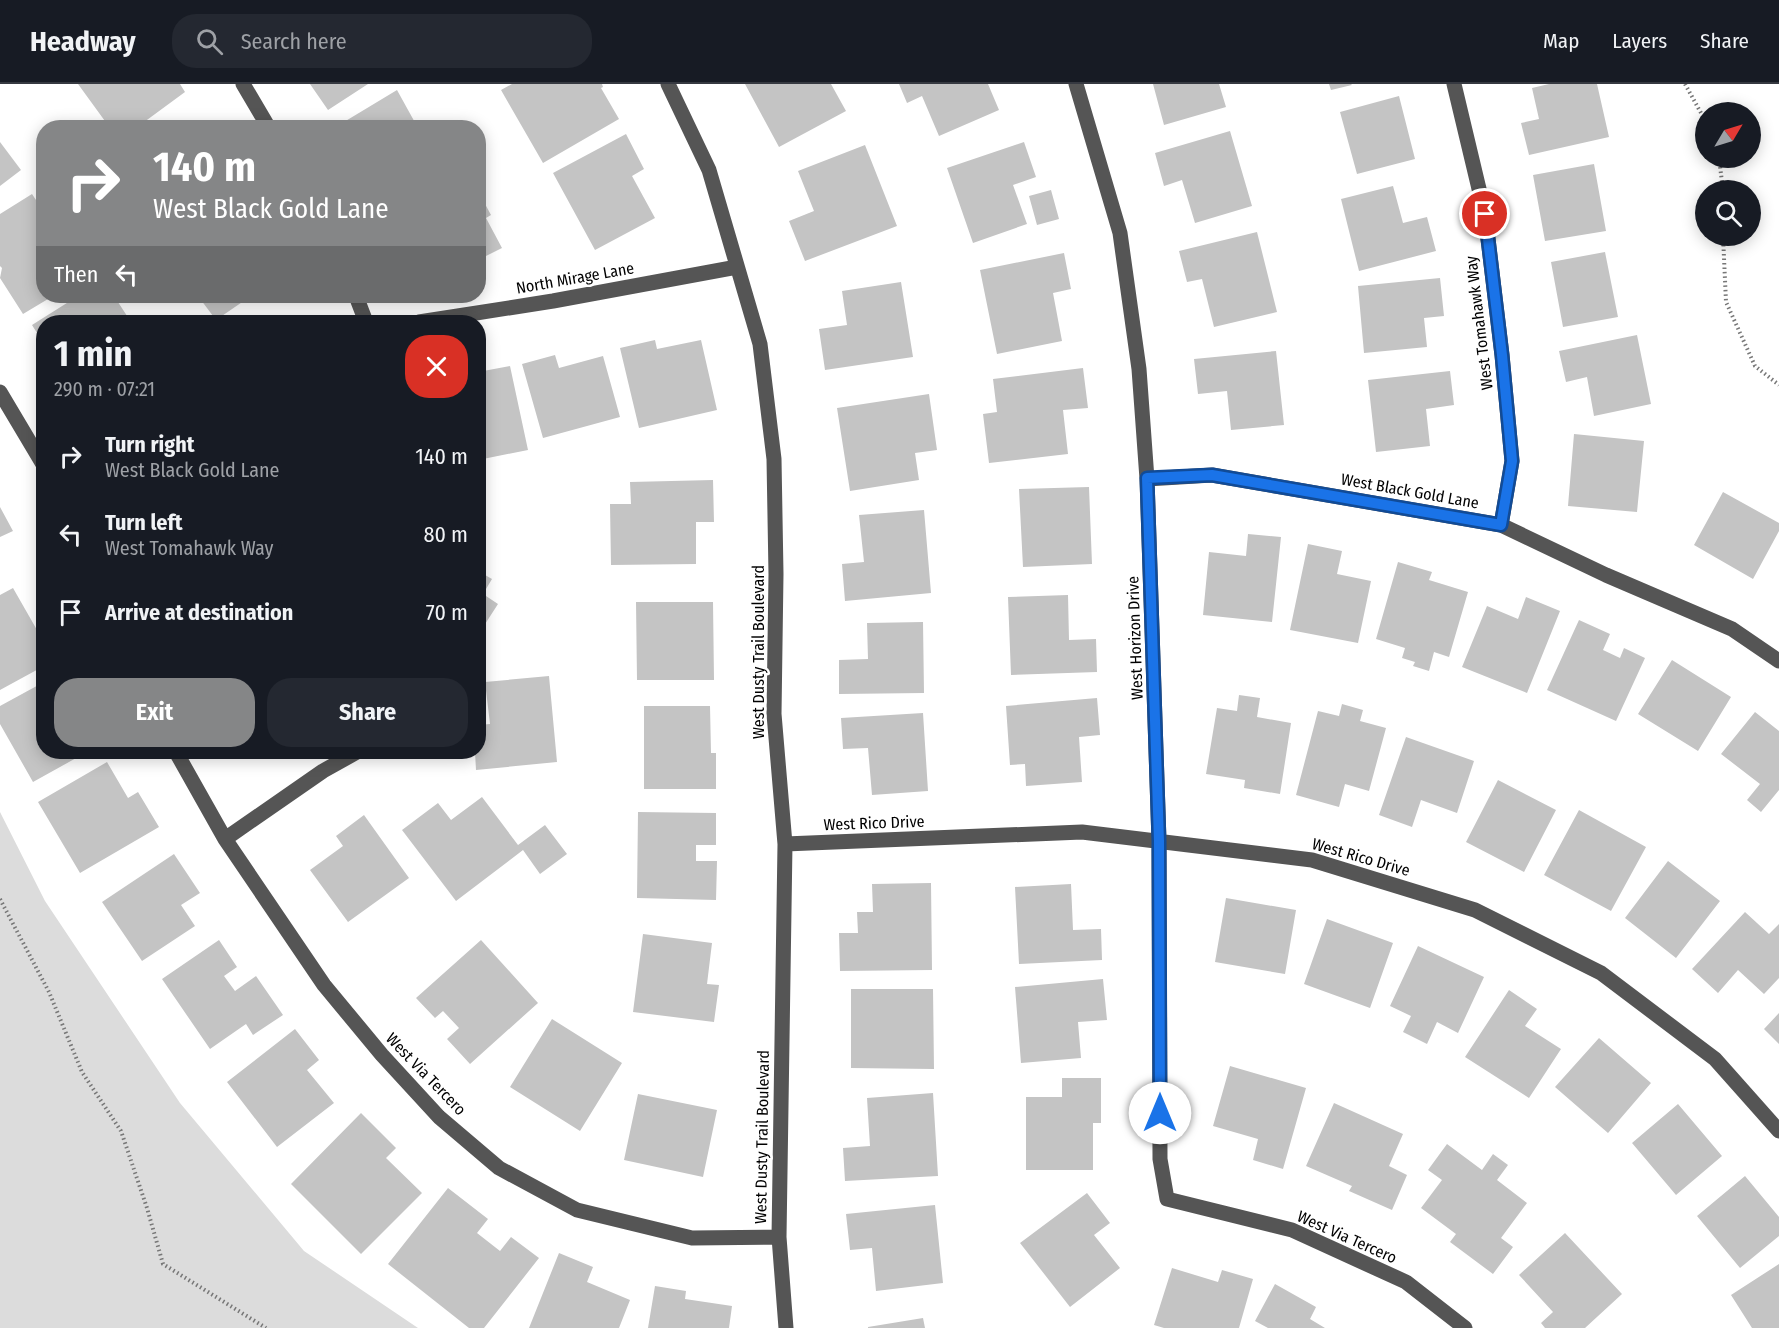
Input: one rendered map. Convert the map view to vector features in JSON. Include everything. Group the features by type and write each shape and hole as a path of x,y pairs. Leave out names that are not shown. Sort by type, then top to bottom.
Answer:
{"street":[{"path":"243,84 264,120"},
{"name":"West Dusty Trail Boulevard","path":"668,84 709,170 760,344 774,459 776,574 774,714 785,844 779,1237 786,1328"},
{"name":"West Horizon Drive","path":"1076,84 1120,233 1139,369 1147,478 1159,841 1160,1159 1167,1199"},
{"name":"West Tomahawk Way","path":"1454,84 1485,214 1502,355 1512,461 1501,525"},
{"name":"North Mirage Lane","path":"464,315 737,267"},
{"path":"0,392 36,452"},
{"name":"West Black Gold Lane","path":"1147,478 1212,475 1501,525 1606,575 1732,629 1779,661"},
{"name":"West Via Tercero","path":"180,759 225,839 324,986 382,1056 439,1117 499,1168 577,1210 693,1238 779,1237"},
{"path":"225,839 323,771 344,759"},
{"name":"West Rico Drive","path":"785,844 1082,832 1312,860 1475,910 1601,974 1715,1059 1779,1131"},
{"name":"West Via Tercero","path":"1167,1199 1292,1230 1406,1282 1465,1328"}],"path":[{"path":"1685,84 1695,102"},
{"path":"1723,246 1726,302 1755,366 1779,385"},
{"path":"0,898 49,992 82,1072 121,1131 163,1264 266,1328"}],"shaded area":[{"path":"0,812 45,901 180,1103 304,1251 418,1328 0,1328"}],"building":[{"path":"78,84 180,84 185,92 147,120 104,120"},
{"path":"310,84 368,84 328,110"},
{"path":"512,84 602,84 601,88 619,119 543,163 501,90"},
{"path":"745,84 831,84 846,111 779,147"},
{"path":"899,84 988,84 999,110 939,136 922,96 907,103"},
{"path":"1153,84 1219,84 1226,107 1164,125"},
{"path":"1329,84 1351,84 1352,85 1331,90"},
{"path":"1549,84 1597,84 1609,137 1529,155 1521,123 1539,119 1532,88"},
{"path":"397,90 414,120 347,120"},
{"path":"1399,96 1415,159 1357,174 1340,112"},
{"path":"1230,131 1252,206 1195,223 1182,180 1164,186 1155,153"},
{"path":"626,134 644,169 632,176 655,218 595,250 553,173"},
{"path":"0,142 21,170 0,186"},
{"path":"1024,142 1036,177 1013,185 1027,224 973,243 947,168"},
{"path":"865,145 897,226 805,261 789,221 814,211 798,171"},
{"path":"1594,164 1606,231 1545,241 1533,175"},
{"path":"1393,186 1403,223 1427,217 1436,251 1359,271 1341,199"},
{"path":"1051,190 1059,219 1037,225 1029,196"},
{"path":"32,194 36,200 36,303 41,303 23,314 0,278 2,268 0,266 0,214"},
{"path":"486,206 491,215 486,218"},
{"path":"486,218 502,248 486,256"},
{"path":"1257,232 1277,312 1214,327 1202,279 1187,282 1179,251"},
{"path":"1605,252 1618,317 1563,327 1551,262"},
{"path":"1064,253 1071,289 1053,293 1062,341 997,354 980,270"},
{"path":"1440,278 1444,316 1424,318 1427,347 1364,353 1358,286"},
{"path":"901,282 913,357 825,370 819,329 847,325 842,291"},
{"path":"67,303 119,303 126,315 48,315"},
{"path":"203,303 241,303 223,315 212,315"},
{"path":"1637,335 1651,404 1594,416 1587,377 1566,382 1559,351"},
{"path":"655,340 657,349 701,340 717,410 639,428 620,348"},
{"path":"1276,351 1284,425 1231,430 1227,391 1198,394 1194,359"},
{"path":"555,355 559,368 603,356 620,417 543,438 522,364"},
{"path":"510,366 528,450 486,458 486,370"},
{"path":"1083,368 1088,408 1063,410 1068,454 989,463 983,414 997,412 993,379"},
{"path":"1450,371 1454,405 1426,409 1430,446 1376,452 1368,380"},
{"path":"929,394 937,450 915,453 919,480 850,491 837,408"},
{"path":"1574,434 1644,441 1637,512 1568,506"},
{"path":"713,480 714,522 696,522 696,564 611,565 610,504 631,504 630,482"},
{"path":"1089,487 1092,564 1023,567 1019,489"},
{"path":"1723,492 1779,523 1779,531 1753,579 1694,545"},
{"path":"0,507 13,531 0,537"},
{"path":"924,510 931,593 845,601 842,564 864,562 859,515"},
{"path":"1248,534 1281,537 1272,622 1203,615 1209,552 1246,556"},
{"path":"1308,544 1342,551 1337,574 1371,581 1358,643 1290,630"},
{"path":"1398,562 1432,572 1429,580 1468,592 1449,657 1434,652 1429,671 1413,666 1415,662 1402,658 1405,648 1376,639"},
{"path":"486,576 492,579 486,589"},
{"path":"13,588 36,628 36,670 0,690 0,595"},
{"path":"1068,595 1069,640 1096,639 1097,672 1011,675 1008,597"},
{"path":"486,596 498,604 486,623"},
{"path":"1526,597 1560,611 1527,693 1462,667 1487,606 1518,619"},
{"path":"636,602 713,602 714,680 637,680"},
{"path":"1579,620 1610,634 1603,650 1620,658 1624,648 1645,658 1616,721 1547,690"},
{"path":"923,622 924,693 839,694 839,660 868,659 867,623"},
{"path":"1672,660 1731,697 1698,751 1638,714"},
{"path":"549,676 557,762 476,770 475,759 486,759 486,724 490,724 486,682"},
{"path":"36,686 36,759 74,759 33,782 0,724 0,706"},
{"path":"1239,695 1260,698 1257,717 1291,723 1280,794 1244,788 1245,780 1206,774 1217,708 1237,711"},
{"path":"1097,698 1100,735 1079,737 1082,782 1026,786 1025,764 1010,765 1006,706"},
{"path":"1342,704 1363,710 1360,721 1386,728 1369,791 1345,784 1339,807 1296,795 1318,711 1339,716"},
{"path":"644,706 710,706 711,753 716,753 716,789 644,789"},
{"path":"1755,712 1779,731 1779,790 1761,812 1747,800 1760,784 1721,754"},
{"path":"923,713 928,791 872,795 868,748 843,749 841,718"},
{"path":"1406,737 1474,761 1457,813 1421,800 1412,827 1379,815"},
{"path":"107,762 128,798 138,792 159,827 80,873 38,802"},
{"path":"1498,780 1556,810 1524,872 1466,842"},
{"path":"482,797 518,845 545,825 567,854 540,874 523,850 456,901 402,830 438,803 451,820"},
{"path":"1579,810 1646,847 1611,911 1544,875"},
{"path":"638,812 716,813 716,845 696,845 696,861 717,861 716,900 637,898"},
{"path":"364,815 409,878 348,922 310,870 343,846 336,836"},
{"path":"174,854 200,893 181,905 195,926 142,961 102,902"},
{"path":"1668,861 1720,901 1676,958 1625,918"},
{"path":"931,883 932,970 840,971 839,933 858,933 857,912 873,912 872,884"},
{"path":"1071,884 1073,930 1101,929 1102,960 1019,964 1015,887"},
{"path":"1226,898 1296,910 1285,974 1215,962"},
{"path":"1745,912 1769,934 1779,924 1779,978 1764,994 1738,970 1718,993 1692,969"},
{"path":"1327,919 1393,943 1370,1008 1304,984"},
{"path":"643,934 712,943 707,984 719,985 714,1022 633,1012"},
{"path":"219,940 237,967 224,976 235,991 256,976 283,1015 253,1035 246,1024 210,1049 162,979"},
{"path":"481,940 538,1003 470,1064 447,1039 459,1028 443,1011 435,1018 416,998"},
{"path":"1418,946 1484,977 1458,1033 1437,1022 1427,1044 1403,1032 1411,1016 1390,1006"},
{"path":"1103,979 1107,1020 1078,1022 1081,1058 1021,1063 1015,987"},
{"path":"851,989 933,989 934,1069 851,1068"},
{"path":"1509,990 1537,1009 1525,1026 1561,1049 1529,1098 1465,1057"},
{"path":"1779,1013 1779,1044 1764,1029"},
{"path":"552,1019 622,1063 580,1131 510,1087"},
{"path":"295,1029 319,1060 307,1070 334,1103 277,1147 227,1082"},
{"path":"1599,1038 1651,1083 1608,1133 1555,1087"},
{"path":"1230,1066 1306,1088 1283,1169 1253,1160 1258,1139 1213,1126"},
{"path":"1062,1078 1101,1078 1101,1123 1093,1123 1093,1170 1026,1170 1026,1097 1062,1097"},
{"path":"933,1093 938,1176 845,1181 843,1148 870,1146 867,1098"},
{"path":"638,1094 717,1110 703,1177 624,1160"},
{"path":"1334,1103 1403,1134 1389,1166 1407,1175 1392,1210 1349,1191 1352,1186 1306,1166"},
{"path":"1678,1104 1722,1156 1676,1195 1632,1143"},
{"path":"361,1113 396,1148 386,1158 422,1193 361,1254 291,1184"},
{"path":"1447,1144 1482,1170 1493,1154 1508,1165 1497,1180 1527,1203 1501,1238 1513,1247 1493,1274 1450,1242 1456,1234 1421,1208 1442,1180 1428,1170"},
{"path":"1745,1176 1779,1217 1779,1236 1740,1268 1697,1216"},
{"path":"448,1188 488,1219 477,1233 500,1251 511,1237 539,1258 484,1328 469,1328 388,1264"},
{"path":"1087,1193 1110,1223 1094,1235 1120,1268 1070,1307 1020,1243"},
{"path":"935,1205 943,1283 876,1291 872,1248 850,1250 846,1214"},
{"path":"1565,1233 1622,1294 1585,1328 1545,1328 1541,1323 1553,1312 1519,1275"},
{"path":"559,1253 593,1267 587,1282 630,1300 619,1328 529,1328"},
{"path":"1779,1264 1779,1328 1752,1328 1731,1295"},
{"path":"1172,1268 1218,1282 1222,1270 1253,1279 1239,1328 1164,1328 1154,1325"},
{"path":"1275,1284 1316,1307 1310,1319 1325,1328 1268,1328 1255,1321"},
{"path":"655,1286 686,1291 685,1299 732,1306 729,1328 648,1328"},
{"path":"923,1318 925,1328 868,1328 868,1327"}],"route":[{"path":"1160,1113 1159,841 1147,478 1212,475 1501,525 1512,461 1485,214"}]}
